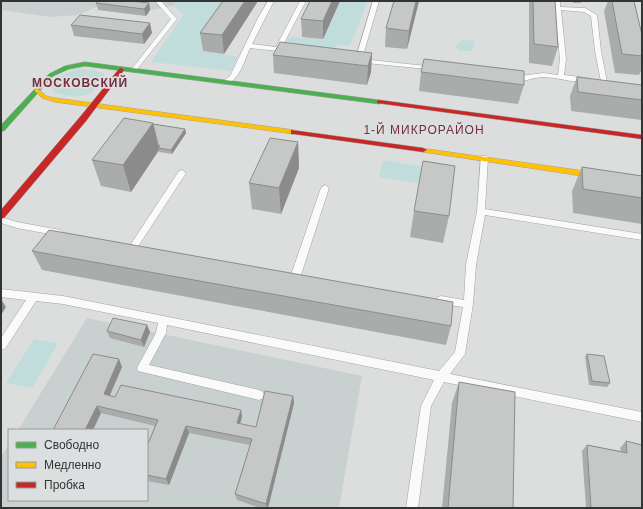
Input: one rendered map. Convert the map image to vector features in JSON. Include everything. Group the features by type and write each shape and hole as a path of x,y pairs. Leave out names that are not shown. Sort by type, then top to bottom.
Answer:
{"street":[{"path":"1,129 51,75 61,68 84,64 642,137"},
{"path":"1,216 83,120 122,70"},
{"path":"37,90 40,95 49,99 93,106 484,158 642,182"}],"lane":[{"path":"133,71 174,20 158,1"},
{"path":"224,83 233,76 261,18 271,1"},
{"path":"278,49 303,1"},
{"path":"376,1 354,60 443,70"},
{"path":"557,1 563,59 561,76"},
{"path":"503,78 518,80 543,75 561,76 608,83 598,51 594,15 585,10 557,8"},
{"path":"248,46 293,51"},
{"path":"412,508 426,406 441,377 460,354 468,304 471,264 481,211 484,158"},
{"path":"134,246 182,173"},
{"path":"296,275 325,188"},
{"path":"481,211 642,237"},
{"path":"1,220 17,225 71,235"},
{"path":"1,293 63,300 642,417"},
{"path":"1,346 33,297"},
{"path":"429,298 468,304"},
{"path":"163,320 161,333 142,368 259,395"}],"shaded area":[{"path":"1,1 178,1 173,6 151,10 103,4 78,15 50,17 1,10"},
{"path":"178,1 237,1 204,51 238,57 231,71 151,62 184,14 173,6"},
{"path":"340,1 368,1 350,46 338,45 334,48 285,45 289,37 323,39"},
{"path":"462,40 475,41 472,51 460,51 455,47"},
{"path":"77,69 92,70 103,73 105,76 95,90 87,95 72,96 54,92 51,86 62,75"},
{"path":"383,160 437,169 434,186 379,177"},
{"path":"87,318 362,376 339,508 1,508 1,457 8,446 8,501 148,501 148,429 19,429"},
{"path":"34,339 58,343 32,388 6,383"}],"building":[{"path":"98,1 131,1 149,3 144,9 96,3"},
{"path":"223,1 245,1 222,35 200,33"},
{"path":"310,1 332,1 323,21 301,19"},
{"path":"394,1 416,1 409,31 386,28"},
{"path":"533,1 555,1 558,47 534,44"},
{"path":"612,1 634,1 642,35 642,56 622,54"},
{"path":"80,15 150,23 142,34 71,25"},
{"path":"280,42 372,53 368,66 273,55"},
{"path":"424,59 524,71 524,85 421,72"},
{"path":"577,77 642,85 642,100 578,92"},
{"path":"124,118 153,123 123,165 92,160"},
{"path":"153,124 185,129 171,150 158,148 160,146 158,145"},
{"path":"270,138 298,142 279,188 249,183"},
{"path":"423,161 455,166 449,216 414,211"},
{"path":"582,167 642,176 642,198 583,189"},
{"path":"49,230 453,302 451,326 32,251"},
{"path":"113,318 147,325 141,340 107,331"},
{"path":"93,354 119,359 104,394 115,397 121,385 241,410 237,423 256,427 265,391 293,396 266,504 235,494 252,439 186,426 166,479 148,475 148,444 158,420 97,406 86,429 54,429"},
{"path":"587,354 604,356 610,383 592,381"},
{"path":"459,382 515,392 513,508 448,508"},
{"path":"626,441 642,445 642,508 591,508 587,445 627,453"}],"traffic: fast":[{"path":"1,129 51,75 67,67 85,64 379,102"}],"traffic: slow":[{"path":"37,90 44,97 55,100 294,132"},
{"path":"423,150 642,182"}],"traffic: jam":[{"path":"1,216 83,119 121,70"},
{"path":"379,102 642,137"},
{"path":"294,132 423,150"}],"district":[{"name":"МОСКОВСКИЙ","path":"80,83"},
{"name":"1-Й МИКРОРАЙОН","path":"424,130"}]}
